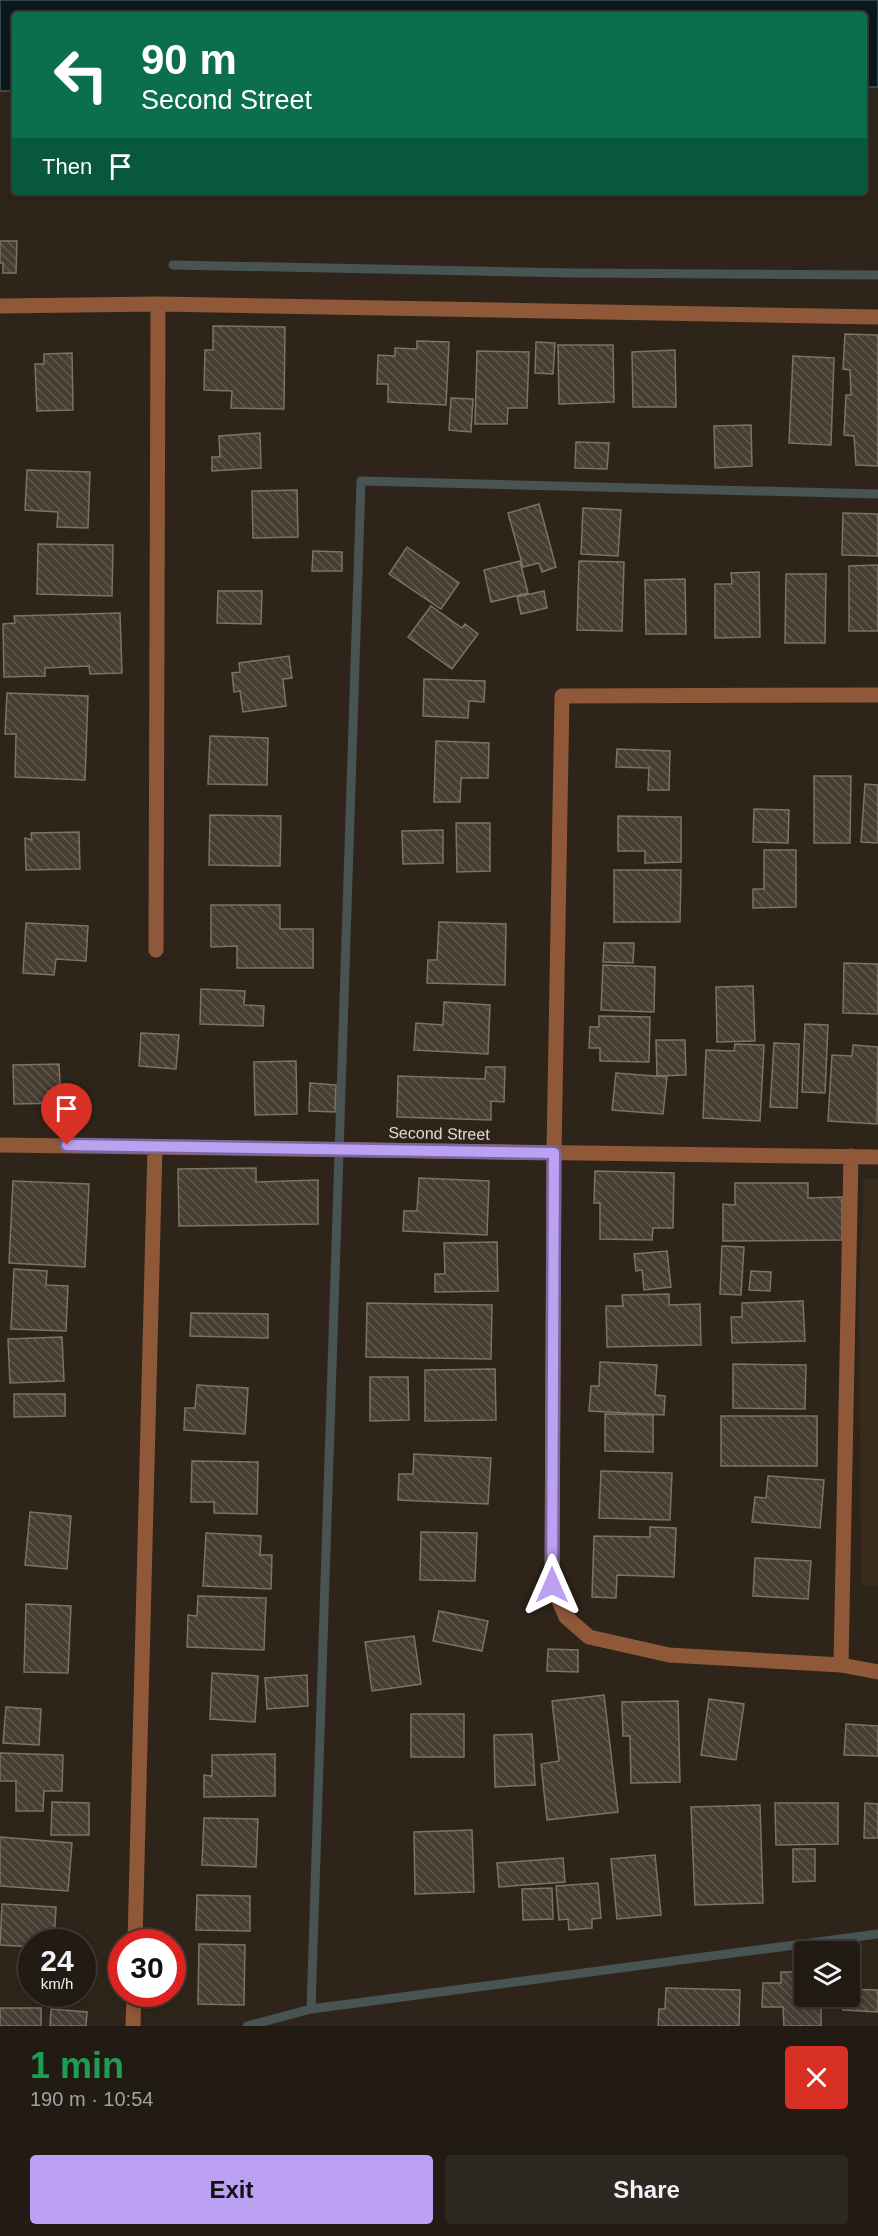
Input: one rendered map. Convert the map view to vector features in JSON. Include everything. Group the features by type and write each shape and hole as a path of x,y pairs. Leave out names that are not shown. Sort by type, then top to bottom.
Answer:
{"street":[{"path":"156,950 158,304"},
{"path":"0,306 158,304 878,317"},
{"path":"878,695 562,696 554,1153 552,1585 566,1617 589,1637 669,1655 841,1665 878,1672"},
{"name":"Second Street","path":"0,1144 878,1157"},
{"path":"135,1929 155,1147"},
{"path":"841,1665 851,1156"},
{"path":"133,2026 134,2007"}],"shaded area":[{"path":"0,0 878,0 878,87 867,87 867,12 12,12 12,91 0,91"},
{"path":"864,1179 878,1179 878,1587 861,1586 859,1293"}],"building":[{"path":"0,241 17,241 16,273 3,273 3,263 0,263"},
{"path":"213,326 285,327 284,409 231,408 232,391 204,390 205,350 213,350"},
{"path":"845,334 878,335 878,466 856,465 854,436 844,435 846,395 851,395 850,370 843,369"},
{"path":"417,341 449,342 446,405 388,402 388,384 377,384 378,355 395,356 395,348 417,349"},
{"path":"536,342 555,343 553,374 535,373"},
{"path":"558,345 613,345 614,402 559,404"},
{"path":"675,350 676,407 633,407 632,352"},
{"path":"477,351 529,352 527,408 508,408 507,424 475,424"},
{"path":"72,353 73,410 37,411 35,364 44,364 44,354"},
{"path":"793,356 834,358 831,445 789,443"},
{"path":"451,398 473,399 471,432 449,430"},
{"path":"751,425 752,466 715,468 714,426"},
{"path":"260,433 261,468 212,471 212,457 220,457 219,436"},
{"path":"576,442 609,443 607,469 575,468"},
{"path":"27,470 90,472 88,528 57,527 58,512 25,510"},
{"path":"297,490 298,537 253,538 252,491"},
{"path":"539,504 556,567 542,572 539,563 523,567 508,513"},
{"path":"583,508 621,510 618,556 581,554"},
{"path":"843,513 878,514 878,556 842,555"},
{"path":"38,544 113,545 112,596 37,594"},
{"path":"407,547 459,583 441,609 389,574"},
{"path":"313,551 342,552 342,571 312,571"},
{"path":"520,561 528,593 491,602 484,570"},
{"path":"579,561 624,562 622,631 577,630"},
{"path":"878,565 878,631 849,631 849,566"},
{"path":"759,572 760,637 715,638 715,584 732,584 731,573"},
{"path":"786,574 826,574 825,643 785,643"},
{"path":"685,579 686,634 646,634 645,580"},
{"path":"218,591 262,591 261,624 217,623"},
{"path":"544,591 547,608 521,614 517,597"},
{"path":"431,606 462,628 465,624 478,634 452,669 408,637"},
{"path":"120,613 122,673 90,674 89,666 45,668 45,676 4,677 3,624 15,623 14,616"},
{"path":"289,656 292,678 283,679 286,706 243,712 240,691 234,692 232,673 240,672 239,663"},
{"path":"424,679 485,681 484,702 469,701 468,718 423,716"},
{"path":"7,693 88,696 85,780 15,777 16,734 5,734"},
{"path":"210,736 268,738 267,785 208,784"},
{"path":"436,741 489,743 488,778 461,778 460,802 434,802"},
{"path":"617,749 670,751 669,790 648,790 649,768 616,767"},
{"path":"814,776 851,776 850,843 814,843"},
{"path":"865,784 878,785 878,843 861,842"},
{"path":"754,809 789,810 788,843 753,842"},
{"path":"210,815 281,816 280,866 209,865"},
{"path":"618,816 681,817 681,862 645,863 645,851 618,851"},
{"path":"456,823 490,823 490,871 457,872"},
{"path":"443,830 443,863 403,864 402,831"},
{"path":"79,832 80,869 26,870 25,838 32,840 31,833"},
{"path":"764,850 796,850 796,907 753,908 753,889 764,889"},
{"path":"614,870 681,870 680,922 614,922"},
{"path":"211,905 280,905 280,929 313,929 313,968 237,968 237,946 211,947"},
{"path":"439,922 506,924 505,985 427,983 428,960 437,960"},
{"path":"26,923 88,926 86,961 56,959 54,975 23,973"},
{"path":"604,943 634,943 633,963 603,962"},
{"path":"844,963 878,964 878,1014 843,1013"},
{"path":"603,965 655,967 654,1012 601,1010"},
{"path":"753,986 755,1041 717,1042 716,987"},
{"path":"201,989 245,991 244,1005 264,1006 263,1026 200,1024"},
{"path":"444,1002 490,1005 488,1054 414,1050 416,1023 443,1025"},
{"path":"599,1016 650,1017 649,1062 600,1061 600,1048 589,1048 590,1027 599,1027"},
{"path":"805,1024 828,1025 825,1093 802,1092"},
{"path":"141,1033 179,1035 176,1069 139,1066"},
{"path":"656,1040 685,1040 686,1075 657,1076"},
{"path":"774,1043 799,1044 797,1108 770,1107"},
{"path":"735,1044 764,1045 760,1121 703,1118 706,1050 734,1051"},
{"path":"853,1045 878,1047 877,1124 828,1121 832,1055 852,1056"},
{"path":"296,1061 297,1114 255,1115 254,1062"},
{"path":"59,1064 61,1103 14,1104 13,1065"},
{"path":"486,1067 505,1067 504,1102 491,1101 491,1120 397,1117 398,1076 485,1079"},
{"path":"616,1073 667,1077 663,1114 612,1110"},
{"path":"310,1083 336,1085 335,1112 309,1111"},
{"path":"256,1168 256,1182 318,1180 318,1224 179,1226 178,1169"},
{"path":"595,1171 674,1173 673,1228 653,1228 652,1240 600,1239 600,1203 594,1203"},
{"path":"419,1178 489,1181 487,1235 403,1231 404,1211 417,1211"},
{"path":"13,1181 89,1184 85,1267 9,1263"},
{"path":"735,1183 808,1183 808,1198 842,1197 842,1240 723,1241 723,1204 735,1205"},
{"path":"497,1242 498,1291 435,1292 435,1274 445,1274 444,1243"},
{"path":"722,1246 744,1247 741,1295 720,1294"},
{"path":"667,1251 671,1287 644,1290 642,1270 636,1271 634,1254"},
{"path":"14,1269 47,1271 46,1285 68,1286 66,1331 11,1329"},
{"path":"751,1271 771,1272 770,1291 749,1290"},
{"path":"669,1294 669,1305 700,1304 701,1345 607,1347 606,1306 623,1306 622,1295"},
{"path":"803,1301 805,1341 732,1343 731,1317 742,1317 742,1303"},
{"path":"367,1303 492,1305 491,1359 366,1357"},
{"path":"191,1313 268,1314 268,1338 190,1336"},
{"path":"62,1337 64,1381 10,1383 8,1339"},
{"path":"600,1362 657,1365 655,1395 665,1396 664,1415 589,1411 591,1386 599,1386"},
{"path":"733,1364 806,1365 805,1409 733,1408"},
{"path":"495,1369 496,1420 425,1421 425,1370"},
{"path":"370,1377 408,1377 409,1420 370,1421"},
{"path":"197,1385 248,1388 245,1434 184,1430 185,1408 195,1408"},
{"path":"14,1394 65,1394 65,1416 14,1417"},
{"path":"605,1414 653,1415 653,1452 605,1451"},
{"path":"721,1416 817,1416 817,1466 721,1466"},
{"path":"414,1454 491,1458 488,1504 398,1500 399,1474 413,1474"},
{"path":"192,1461 258,1462 257,1514 214,1513 214,1502 191,1502"},
{"path":"601,1471 672,1473 670,1520 599,1518"},
{"path":"768,1476 824,1480 820,1528 752,1522 755,1497 766,1498"},
{"path":"30,1512 71,1516 67,1569 25,1565"},
{"path":"650,1527 676,1528 674,1577 617,1575 616,1598 592,1597 594,1536 650,1537"},
{"path":"421,1532 477,1533 475,1581 420,1580"},
{"path":"206,1533 261,1536 260,1555 272,1555 271,1589 203,1586"},
{"path":"755,1558 811,1561 808,1599 753,1596"},
{"path":"198,1596 266,1598 264,1650 187,1647 188,1615 197,1616"},
{"path":"26,1604 71,1606 68,1673 24,1672"},
{"path":"439,1611 488,1621 482,1651 433,1641"},
{"path":"414,1636 421,1684 372,1691 365,1642"},
{"path":"548,1649 578,1650 578,1672 547,1671"},
{"path":"212,1673 258,1676 255,1722 210,1719"},
{"path":"307,1675 308,1706 267,1709 265,1678"},
{"path":"604,1695 618,1812 547,1820 541,1764 559,1761 552,1701"},
{"path":"709,1699 744,1704 736,1760 701,1755"},
{"path":"678,1701 680,1782 631,1783 630,1736 623,1736 622,1702"},
{"path":"6,1707 41,1709 39,1745 3,1743"},
{"path":"411,1714 464,1714 464,1757 411,1757"},
{"path":"846,1724 878,1726 878,1756 844,1755"},
{"path":"532,1734 535,1785 495,1787 494,1735"},
{"path":"0,1753 63,1755 62,1791 44,1791 43,1811 16,1811 16,1781 0,1781"},
{"path":"275,1754 275,1796 204,1797 204,1775 212,1776 212,1755"},
{"path":"52,1802 89,1803 89,1835 51,1835"},
{"path":"775,1803 838,1803 838,1844 776,1845"},
{"path":"865,1803 878,1804 878,1838 864,1838"},
{"path":"760,1805 763,1903 695,1905 691,1807"},
{"path":"204,1818 258,1819 256,1867 202,1865"},
{"path":"472,1830 474,1892 415,1894 414,1832"},
{"path":"0,1837 72,1843 68,1891 0,1886"},
{"path":"793,1849 815,1849 815,1881 793,1882"},
{"path":"655,1855 661,1915 617,1919 611,1859"},
{"path":"563,1858 565,1882 499,1887 497,1863"},
{"path":"598,1883 601,1918 592,1919 592,1928 569,1930 568,1919 559,1920 556,1886"},
{"path":"552,1888 553,1919 523,1920 522,1889"},
{"path":"197,1895 250,1896 250,1931 196,1930"},
{"path":"2,1904 56,1907 55,1929 18,1929 18,1946 0,1945"},
{"path":"199,1944 245,1945 244,2005 198,2004"},
{"path":"781,1972 794,1972 794,2007 821,2007 821,2026 784,2026 783,2007 762,2007 763,1983 781,1983"},
{"path":"666,1988 740,1990 739,2026 658,2026 659,2009 665,2009"},
{"path":"860,1989 878,1990 878,2012 843,2010 843,2007 860,2007"},
{"path":"0,2008 41,2008 41,2026 0,2026"},
{"path":"51,2009 87,2012 86,2026 50,2026"}],"waterway":[{"path":"173,265 576,273 878,275"},
{"path":"878,494 361,481 311,2009 878,1934"},
{"path":"247,2026 311,2009"}],"route":[{"path":"67,1145 554,1153 552,1585"}]}
